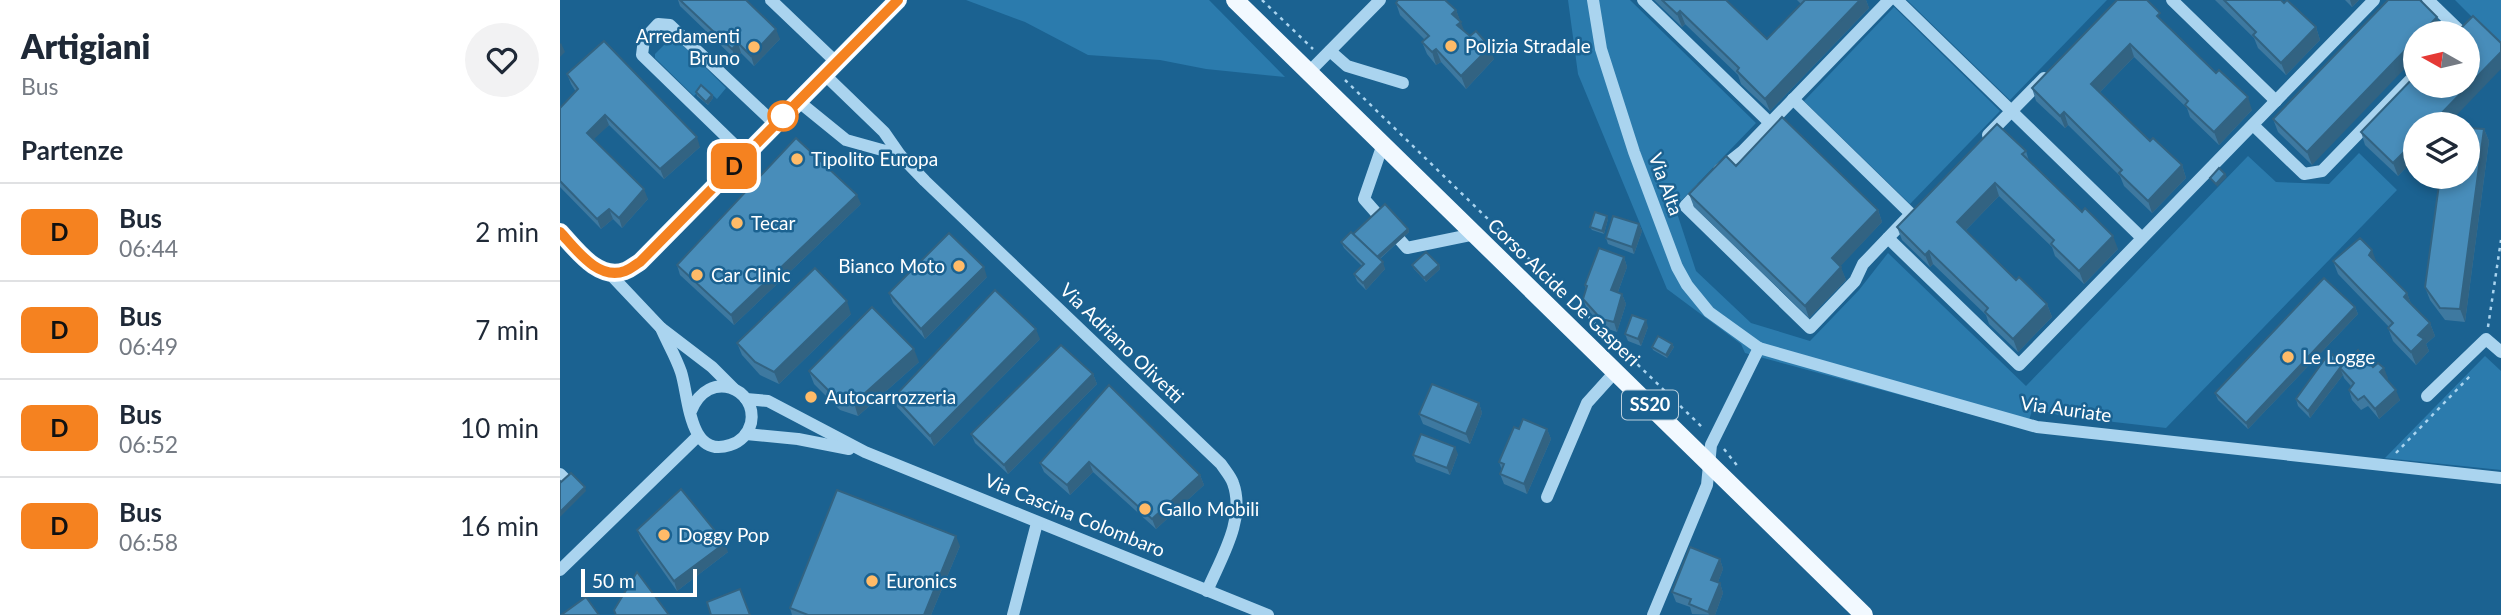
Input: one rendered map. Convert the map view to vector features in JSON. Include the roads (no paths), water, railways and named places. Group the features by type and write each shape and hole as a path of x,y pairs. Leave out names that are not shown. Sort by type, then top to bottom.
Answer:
{"main road":[{"path":"560,232 593,265 609,273 624,272 640,262 898,0"},
{"name":"Corso Alcide De Gasperi","path":"1235,0 1864,615"}],"street":[{"name":"Via Adriano Olivetti","path":"771,0 884,132 900,155 1221,464 1233,482 1237,504 1235,524 1208,591"},
{"path":"1309,72 1380,0"},
{"name":"Via Alta","path":"1593,0 1601,49 1613,88 1657,218 1677,267 1687,285 1709,312 1759,348"},
{"path":"1643,0 1770,123"},
{"path":"1793,99 1916,210 1863,264 1855,281 1810,328 1685,206 1724,165 1743,151 1793,99 1889,0"},
{"path":"1897,0 2142,239"},
{"path":"2172,0 2276,101"},
{"path":"1888,238 2019,365 2374,0"},
{"path":"2428,0 2450,21"},
{"path":"745,155 642,55 644,39 657,24 670,25 775,124"},
{"path":"1326,55 1347,66 1403,83"},
{"path":"1975,149 2057,65"},
{"path":"2253,125 2304,174 2322,171 2403,87"},
{"name":"Via Adriano Olivetti","path":"798,101 846,140 900,155"},
{"path":"1383,145 1364,199 1406,248 1475,234"},
{"path":"609,273 661,328 712,367 746,399 751,410 751,422 746,434 736,443 724,447 710,445 698,436 692,425 681,370 661,328"},
{"path":"2427,396 2486,339 2501,352"},
{"path":"1653,615 1707,485 1711,445 1759,348"},
{"name":"Via Auriate","path":"1759,348 2037,427 2501,478"},
{"path":"1547,497 1587,403 1615,372"},
{"path":"691,411 696,398 706,389 719,386 733,388"},
{"name":"Via Cascina Colombaro","path":"746,399 768,401 865,452 1268,615"},
{"name":"Via Cascina Colombaro","path":"746,434 798,439 865,452"},
{"path":"560,570 698,436"},
{"path":"1013,615 1037,523"}],"place":[{"name":"Polizia Stradale","path":"1451,46"},
{"name":"Arredamenti Bruno","path":"754,47"},
{"name":"Tipolito Europa","path":"797,159"},
{"name":"Tecar","path":"737,223"},
{"name":"Bianco Moto","path":"959,266"},
{"name":"Car Clinic","path":"697,275"},
{"name":"Le Logge","path":"2288,357"},
{"name":"Autocarrozzeria","path":"811,397"},
{"name":"Gallo Mobili","path":"1145,509"},
{"name":"Doggy Pop","path":"664,535"},
{"name":"Euronics","path":"872,581"}]}
